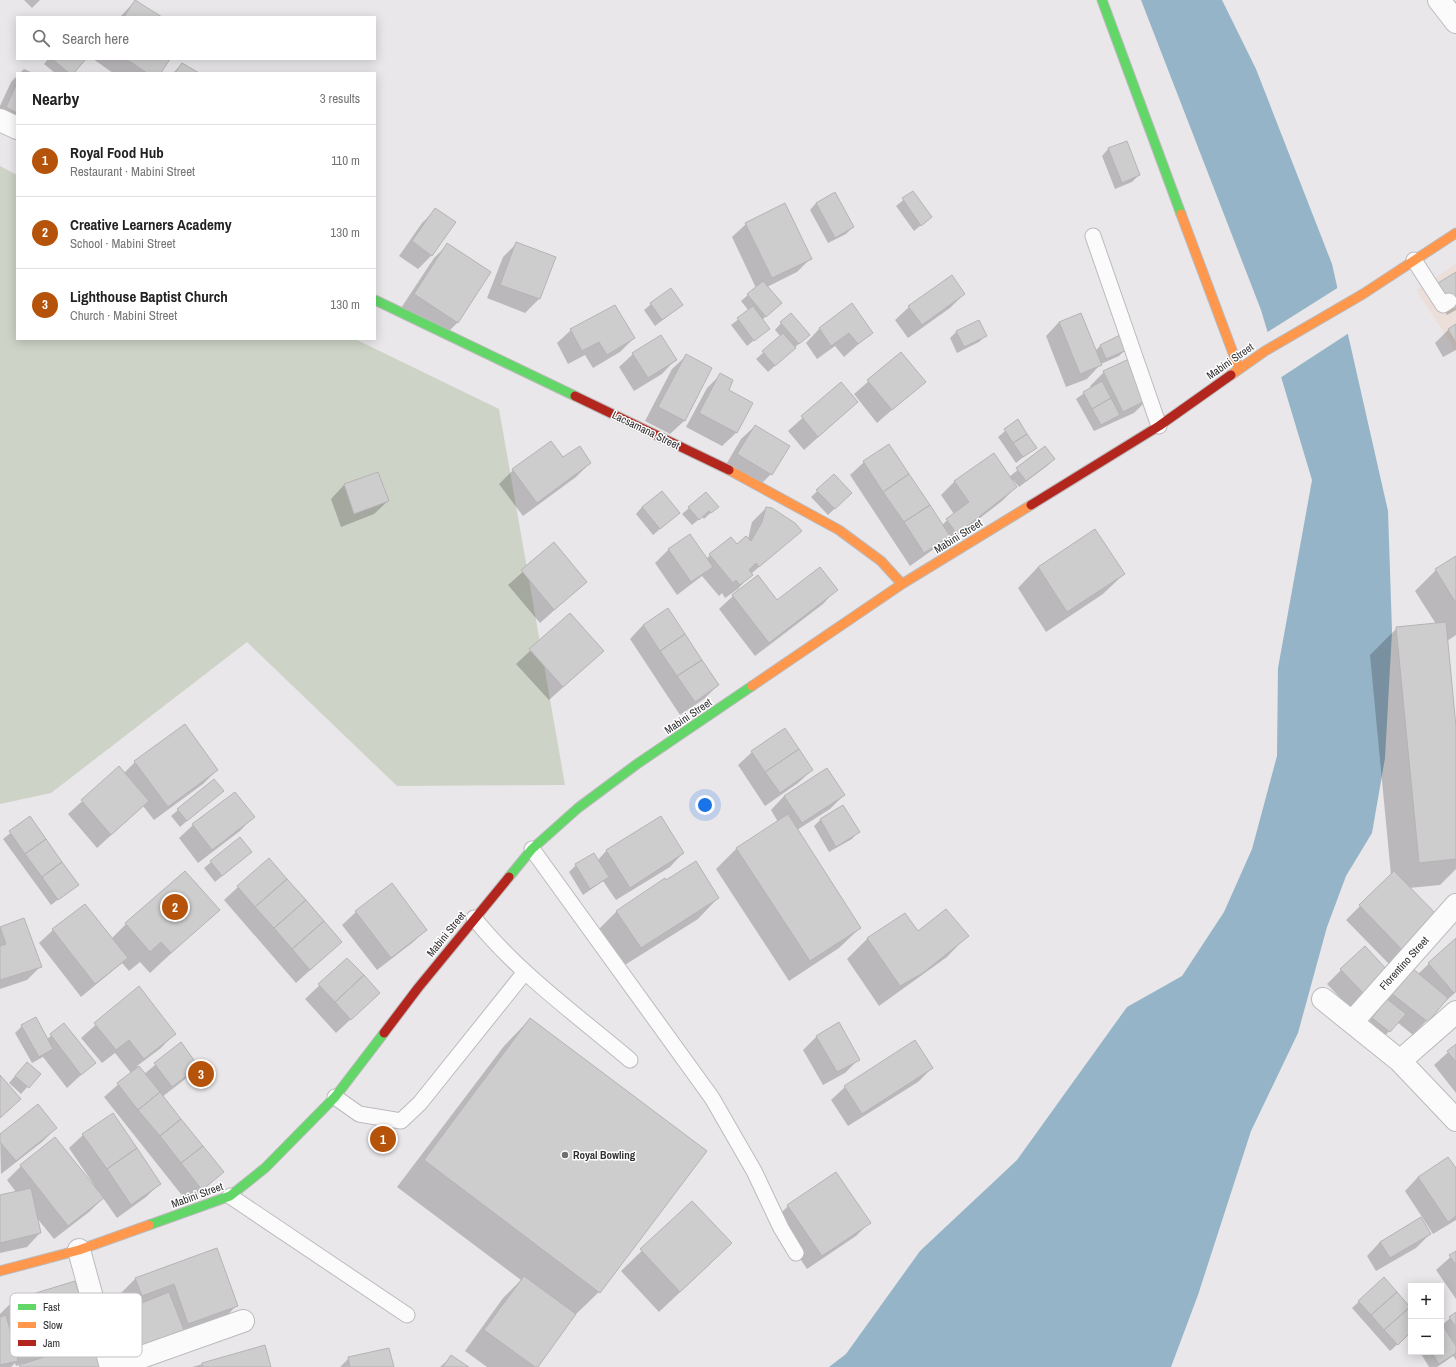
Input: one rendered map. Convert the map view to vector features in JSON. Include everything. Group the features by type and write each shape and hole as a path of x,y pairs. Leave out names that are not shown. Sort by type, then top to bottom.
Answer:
{"main road":[{"path":"1102,0 1239,369"},
{"name":"Mabini Street","path":"0,1271 78,1250 230,1196 265,1168 335,1097 474,918 532,849 578,808 637,764 902,584 1159,426 1265,351 1363,294 1414,260 1455,237"},
{"name":"Lacsamana Street","path":"376,300 741,476 839,530 881,561 902,584"}],"street":[{"path":"1439,0 1456,22"},
{"path":"0,120 16,128"},
{"name":"Florentino Street","path":"1352,1021 1456,905"},
{"path":"1323,999 1400,1061 1456,1120"},
{"path":"1400,1061 1456,1012"},
{"path":"78,1250 90,1293"},
{"path":"142,1356 243,1321"},
{"path":"109,1357 112,1367 140,1357"}],"lane":[{"path":"1093,236 1159,426"},
{"path":"1414,260 1443,305 1449,301"},
{"path":"532,849 712,1098 754,1171 781,1228 796,1252"},
{"path":"474,918 495,943 525,972 630,1060"},
{"path":"335,1097 359,1114 401,1121 420,1103 525,972"},
{"path":"230,1196 408,1316"}],"shaded area":[{"path":"0,166 16,174 16,340 357,340 499,409 565,785 397,786 247,642 51,793 0,804"},
{"path":"1456,264 1456,351 1416,290"}],"water":[{"path":"1141,0 1222,0 1256,69 1332,264 1388,511 1392,631 1385,758 1372,833 1346,876 1327,927 1298,1033 1251,1131 1198,1295 1171,1367 829,1367 846,1354 920,1251 1017,1160 1127,1007 1182,976 1224,912 1252,849 1277,756 1278,668 1312,480 1261,310"}],"pier":[{"path":"1339,287 1349,333 1280,378 1266,333"}],"building":[{"path":"135,0 160,16 125,16"},
{"path":"53,60 85,60 75,72 68,72"},
{"path":"128,60 169,60 162,72 146,72"},
{"path":"182,63 197,72 176,72"},
{"path":"16,85 16,112 6,107"},
{"path":"1127,141 1140,175 1122,183 1108,148"},
{"path":"913,191 932,217 921,226 902,198"},
{"path":"835,192 854,227 835,238 816,203"},
{"path":"785,203 812,259 772,278 745,223"},
{"path":"435,208 456,222 432,256 412,241"},
{"path":"516,242 556,257 540,299 500,285"},
{"path":"447,243 491,272 458,323 414,294"},
{"path":"1456,272 1456,308 1454,309 1438,283"},
{"path":"952,275 965,294 922,325 908,306"},
{"path":"763,281 782,303 766,317 747,294"},
{"path":"671,288 683,305 662,320 650,303"},
{"path":"852,303 873,333 858,344 849,333 831,346 819,328"},
{"path":"615,305 635,338 607,355 599,342 582,351 570,329"},
{"path":"753,306 770,329 754,341 737,318"},
{"path":"791,313 810,335 799,344 780,322"},
{"path":"1081,313 1102,365 1080,374 1059,322"},
{"path":"979,320 987,336 964,347 956,331"},
{"path":"1456,324 1456,343 1448,329"},
{"path":"783,333 796,348 775,366 762,351"},
{"path":"661,335 677,360 648,378 632,353"},
{"path":"1120,335 1127,350 1106,359 1100,345"},
{"path":"901,352 926,382 892,410 867,380"},
{"path":"686,354 712,368 685,421 658,407"},
{"path":"1129,359 1149,399 1123,412 1103,371"},
{"path":"720,373 733,380 729,390 753,403 737,433 699,413"},
{"path":"1102,381 1111,398 1092,409 1083,392"},
{"path":"841,382 858,402 818,437 801,416"},
{"path":"1111,398 1120,415 1101,425 1092,409"},
{"path":"1018,419 1027,434 1013,443 1004,429"},
{"path":"755,425 790,446 772,475 737,454"},
{"path":"1027,434 1037,448 1023,457 1013,443"},
{"path":"551,441 563,457 580,446 591,463 537,503 512,469"},
{"path":"889,444 909,474 883,492 863,461"},
{"path":"1045,446 1055,459 1026,481 1016,468"},
{"path":"994,453 1017,487 957,534 946,519 969,502 954,481"},
{"path":"378,472 389,501 354,514 344,484"},
{"path":"834,474 852,493 835,509 816,490"},
{"path":"909,474 930,505 904,522 883,492"},
{"path":"662,491 680,513 660,529 642,507"},
{"path":"706,492 719,507 711,513 709,511 699,520 688,507"},
{"path":"930,505 950,536 924,553 904,522"},
{"path":"766,507 772,508 795,523 802,531 759,567 756,563 749,570 753,575 740,585 736,580 733,583 709,554 731,537 737,544 746,536 751,541 762,522"},
{"path":"1095,529 1125,574 1067,612 1038,567"},
{"path":"690,534 713,567 691,582 668,549"},
{"path":"554,542 587,582 554,610 521,570"},
{"path":"1456,556 1456,603 1435,569"},
{"path":"820,567 838,590 769,643 732,595 758,575 777,600"},
{"path":"668,608 685,634 660,651 643,625"},
{"path":"570,613 604,651 563,687 529,649"},
{"path":"1446,622 1456,727 1456,859 1419,863 1396,627"},
{"path":"685,634 702,660 677,676 660,651"},
{"path":"702,660 719,685 695,702 677,676"},
{"path":"185,724 218,770 168,807 134,761"},
{"path":"785,728 799,749 765,772 751,751"},
{"path":"799,749 813,770 780,793 765,772"},
{"path":"119,766 149,801 111,835 81,800"},
{"path":"827,768 845,795 802,823 784,796"},
{"path":"214,779 224,791 187,821 177,809"},
{"path":"235,792 255,817 212,850 192,824"},
{"path":"843,805 860,832 836,847 820,819"},
{"path":"788,814 861,928 810,961 736,848"},
{"path":"30,816 46,839 25,854 9,831"},
{"path":"661,816 684,853 630,888 606,850"},
{"path":"240,837 252,852 222,876 210,861"},
{"path":"46,839 62,862 42,877 25,854"},
{"path":"594,853 609,877 590,889 575,864"},
{"path":"269,858 287,879 255,907 237,886"},
{"path":"696,861 719,898 641,948 616,911 665,878 666,880"},
{"path":"62,862 79,885 58,900 42,877"},
{"path":"185,871 220,910 171,953 161,942 150,952 125,923"},
{"path":"1394,871 1442,920 1406,954 1359,905"},
{"path":"287,879 306,900 274,928 255,907"},
{"path":"392,883 427,930 391,958 355,911"},
{"path":"306,900 324,921 292,949 274,928"},
{"path":"85,904 128,958 95,984 52,929"},
{"path":"946,909 969,936 923,973 900,986 867,938 905,913 918,931"},
{"path":"24,918 42,967 0,980 0,946 6,944 0,927"},
{"path":"324,921 342,942 310,970 292,949"},
{"path":"1456,938 1456,991 1454,993 1428,963"},
{"path":"1365,946 1390,973 1366,996 1340,969"},
{"path":"347,958 364,975 335,1002 318,984"},
{"path":"1412,968 1448,998 1428,1022 1391,993"},
{"path":"364,975 380,993 351,1020 335,1002"},
{"path":"139,986 176,1034 144,1059 129,1040 116,1050 94,1023"},
{"path":"1387,999 1406,1014 1390,1032 1372,1018"},
{"path":"36,1017 53,1049 39,1057 21,1025"},
{"name":"Royal Bowling","path":"530,1018 707,1151 600,1293 424,1160"},
{"path":"839,1022 860,1060 837,1072 816,1036"},
{"path":"64,1023 96,1063 81,1075 50,1034"},
{"path":"915,1040 933,1068 862,1114 844,1086"},
{"path":"181,1042 199,1067 172,1087 154,1063"},
{"path":"1456,1044 1456,1062 1447,1051"},
{"path":"27,1062 41,1074 29,1088 15,1076"},
{"path":"139,1066 160,1092 138,1110 117,1083"},
{"path":"0,1075 21,1099 0,1118"},
{"path":"160,1092 181,1119 160,1136 138,1110"},
{"path":"38,1104 57,1128 16,1161 0,1142 0,1134"},
{"path":"113,1113 137,1148 107,1169 82,1134"},
{"path":"181,1119 203,1146 181,1163 160,1136"},
{"path":"55,1137 104,1198 68,1226 20,1165"},
{"path":"203,1146 224,1172 202,1190 181,1163"},
{"path":"137,1148 161,1184 131,1205 107,1169"},
{"path":"1448,1157 1456,1168 1456,1216 1448,1222 1418,1177"},
{"path":"836,1172 871,1223 822,1256 787,1205"},
{"path":"31,1188 41,1233 0,1243 0,1195"},
{"path":"692,1201 732,1243 680,1292 640,1249"},
{"path":"1421,1217 1431,1234 1390,1258 1380,1242"},
{"path":"217,1248 238,1306 188,1324 174,1284 142,1296 135,1278"},
{"path":"1456,1251 1456,1265 1449,1255"},
{"path":"524,1276 576,1314 538,1367 535,1367 484,1330"},
{"path":"1384,1277 1397,1292 1371,1315 1358,1301"},
{"path":"75,1281 79,1293 36,1293"},
{"path":"169,1292 184,1330 142,1347 142,1303"},
{"path":"1397,1292 1408,1305 1408,1309 1384,1330 1371,1315"},
{"path":"1408,1309 1408,1335 1398,1345 1384,1330"},
{"path":"1456,1312 1456,1327 1449,1317"},
{"path":"6,1315 10,1330 10,1357 17,1357 18,1361 0,1365 0,1317"},
{"path":"1444,1328 1456,1346 1456,1353 1439,1364 1433,1355 1444,1355"},
{"path":"265,1345 271,1367 203,1367 202,1363"},
{"path":"389,1348 394,1367 350,1367 348,1357"},
{"path":"451,1355 469,1367 443,1367"},
{"path":"44,1357 97,1357 100,1367 20,1367 19,1365"}],"traffic: fast":[{"path":"1102,0 1181,214"},
{"path":"376,300 575,396"},
{"path":"509,877 532,849 578,808 637,764 752,686"},
{"path":"149,1225 230,1196 265,1168 335,1097 384,1033"}],"traffic: slow":[{"path":"1181,214 1239,369"},
{"path":"1231,375 1265,351 1363,294 1456,233"},
{"path":"729,470 839,530 881,561 902,584"},
{"path":"752,686 902,584 1031,505"},
{"path":"0,1271 79,1250 149,1225"}],"traffic: jam":[{"path":"1031,505 1159,426 1231,375"},
{"path":"575,396 729,470"},
{"path":"384,1033 418,988 509,877"}],"place":[{"name":"Creative Learners Academy","path":"175,907"},
{"name":"Lighthouse Baptist Church","path":"201,1074"},
{"name":"Royal Food Hub","path":"383,1139"},
{"name":"Royal Bowling","path":"565,1155"}]}
